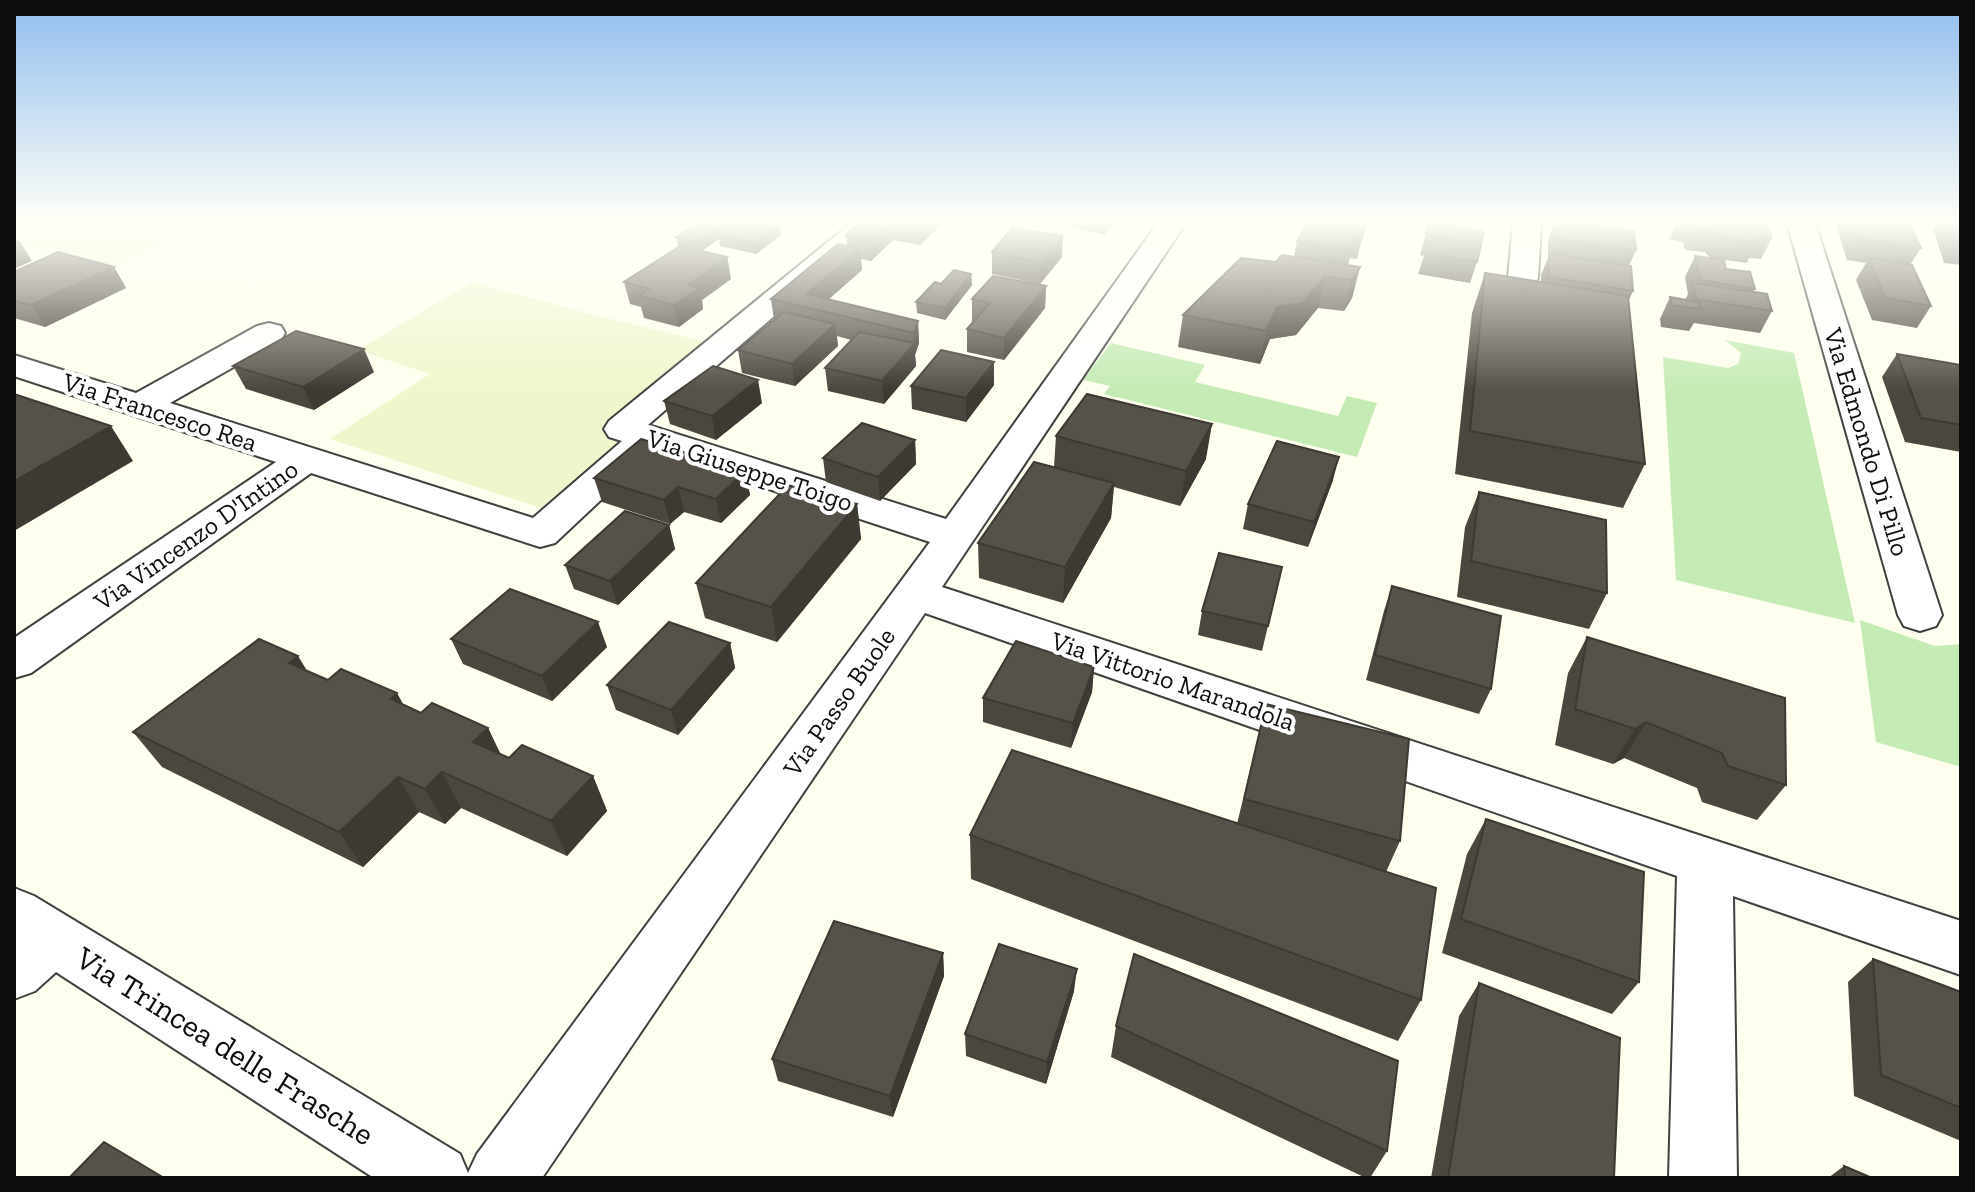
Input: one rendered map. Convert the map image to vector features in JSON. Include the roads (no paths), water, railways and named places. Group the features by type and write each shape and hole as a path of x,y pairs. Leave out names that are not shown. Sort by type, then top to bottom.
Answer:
{"street":[{"name":"Via Giuseppe Toigo","path":"802,279 622,429 956,536"},
{"name":"Via Passo Buole","path":"501,1178 956,536 1134,279"},
{"name":"Via Edmondo Di Pillo","path":"1818,279 1920,615"},
{"path":"139,406 269,333"},
{"name":"Via Francesco Rea","path":"14,365 306,459"},
{"name":"Via Vincenzo D'Intino","path":"14,661 306,459 540,534 636,448"},
{"name":"Via Vittorio Marandola","path":"915,594 1961,948"},
{"path":"1703,1178 1705,859"},
{"name":"Via Trincea delle Frasche","path":"27,941 436,1178"}]}
